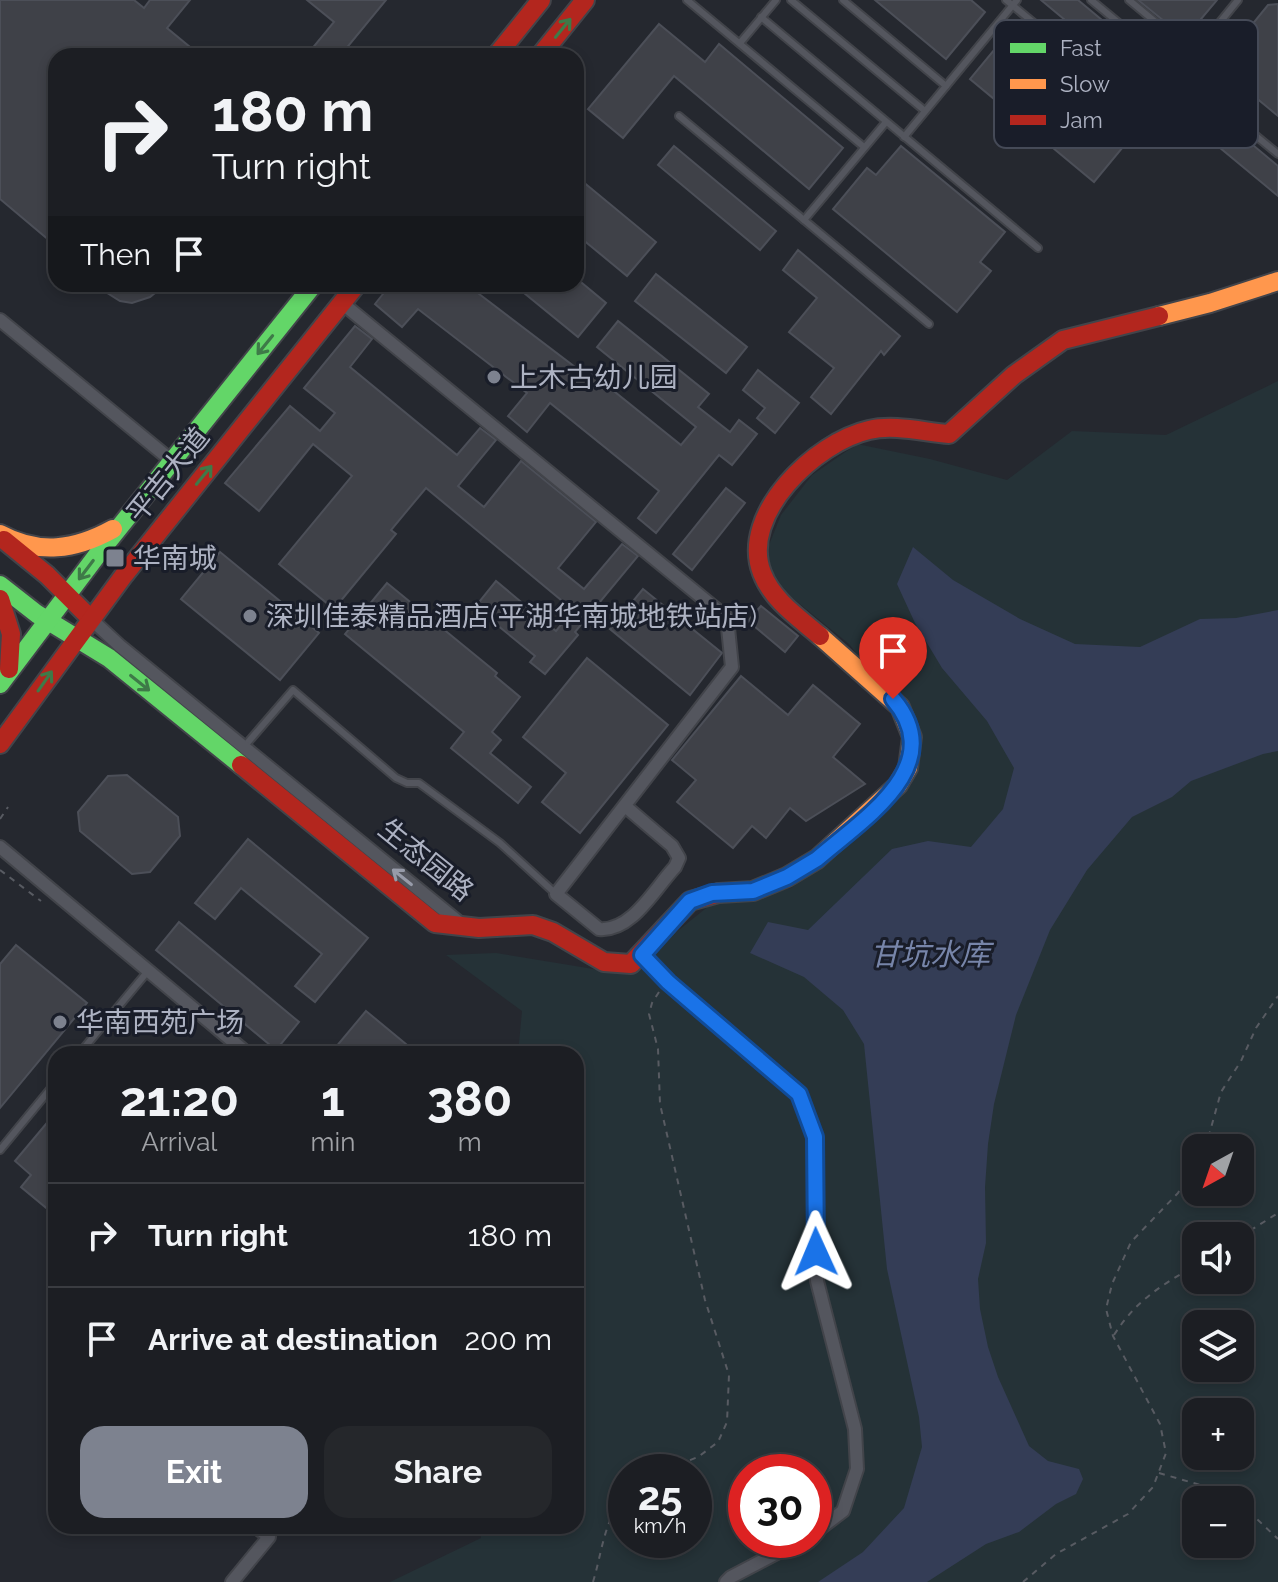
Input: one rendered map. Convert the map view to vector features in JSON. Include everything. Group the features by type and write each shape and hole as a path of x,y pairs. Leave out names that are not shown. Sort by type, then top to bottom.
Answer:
{"street":[{"path":"502,48 541,0"},
{"path":"546,48 585,0"},
{"path":"463,926 483,928 526,923 556,934 596,960 617,965 631,964 690,901 712,893 753,891 787,877 817,859 898,785 908,768 912,737 900,707 779,600 761,572 757,555 764,522 778,496 796,473 844,439 872,429 949,434 1014,375 1063,340 1210,303 1278,281"},
{"name":"平吉大道","path":"4,679 128,516 308,292"},
{"name":"平吉大道","path":"0,744 91,619 351,292"},
{"path":"342,303 727,618 732,667 556,894 599,929 608,930 621,925 675,867 679,858 672,846 625,806"},
{"path":"0,320 172,461"},
{"path":"0,536 37,548 71,547 101,537 128,516"},
{"path":"0,536 91,619"},
{"name":"生态园路","path":"0,585 26,606 109,658 435,923 463,926"},
{"path":"0,599 9,623 13,648 4,679"},
{"name":"生态园路","path":"91,619 243,748 463,926"},
{"path":"0,847 238,1046"},
{"path":"642,955 668,982 799,1094 815,1137 817,1281 855,1429 857,1469 843,1511 832,1519"},
{"path":"232,1582 269,1537 265,1534"},
{"path":"726,1582 767,1558"}],"lane":[{"path":"687,0 864,147"},
{"path":"740,43 776,0"},
{"path":"791,0 925,111"},
{"path":"843,0 946,86"},
{"path":"1091,0 1115,20"},
{"path":"1129,0 1153,20"},
{"path":"1222,20 1238,0"},
{"path":"998,20 1012,2 1033,20"},
{"path":"761,17 1038,248"},
{"path":"904,137 994,25"},
{"path":"679,116 929,324"},
{"path":"804,220 886,122"},
{"path":"1258,138 1278,154"},
{"path":"243,748 293,690 396,778 407,783 419,783 500,843 556,894"},
{"path":"86,1046 148,971"},
{"path":"0,1150 48,1092"}],"path":[{"path":"0,819 8,807"},
{"path":"0,870 41,901"},
{"path":"668,982 652,1003 649,1014 658,1049 660,1104 705,1300 729,1375 727,1422 718,1442 702,1454"},
{"path":"1208,1134 1221,1092 1241,1061 1256,1028 1278,996"},
{"path":"1023,1582 1056,1554 1128,1514 1153,1487 1166,1453 1160,1424 1113,1336 1106,1309 1131,1242 1182,1186"},
{"path":"1254,1228 1278,1213"},
{"path":"1113,1336 1127,1314 1147,1295 1182,1274"},
{"path":"1158,1473 1204,1486"},
{"path":"1254,1517 1278,1539"},
{"path":"593,1582 608,1525"}],"shaded area":[{"path":"1278,381 1278,1582 390,1582 481,1538 480,1534 584,1534 584,1046 519,1046 522,1011 446,955 496,953 624,974 710,905 791,888 911,785 919,731 849,644 785,592 769,569 769,545 781,515 812,475 857,444 930,459 1007,480 1072,431 1166,435"}],"water":[{"name":"甘坑水库","path":"913,547 953,580 1020,619 1075,644 1140,647 1200,619 1236,618 1278,610 1278,751 1191,781 1172,797 1132,817 1087,870 1050,930 1016,1015 994,1104 988,1144 986,1243 978,1279 980,1309 998,1377 1029,1446 1048,1461 1079,1469 1083,1479 1076,1494 1056,1504 1019,1532 986,1544 927,1582 818,1582 863,1552 904,1508 922,1447 919,1417 887,1269 864,1044 843,1010 804,977 750,953 768,922 808,930 892,849 928,841 971,847 1003,809 1014,768 987,721 942,668 915,623 897,584"}],"building":[{"path":"0,0 134,0 144,8 150,0 190,0 167,28 191,48 48,48 48,239 0,199"},
{"path":"307,0 386,0 347,48 313,48 334,22"},
{"path":"875,0 971,0 985,12 946,59"},
{"path":"1041,0 1078,0 1102,20 1065,20"},
{"path":"1138,0 1217,0 1200,20 1163,20"},
{"path":"1278,4 1278,116 1258,99 1256,20 1268,5"},
{"path":"659,24 705,62 719,44 843,148 809,189 674,76 623,138 588,109"},
{"path":"994,50 994,99 970,79"},
{"path":"674,146 776,231 760,250 658,165"},
{"path":"901,146 1005,232 980,262 991,271 957,312 833,209 867,168 876,175"},
{"path":"1053,148 1122,148 1094,182"},
{"path":"1220,148 1256,148 1278,166 1278,196"},
{"path":"584,183 656,242 627,276 584,241"},
{"path":"798,250 900,336 884,355 881,351 831,414 811,397 834,368 789,332 817,298 783,270"},
{"path":"656,274 747,347 726,373 635,301"},
{"path":"584,285 606,303 578,337 523,292 584,292"},
{"path":"106,292 156,292 132,303 120,301"},
{"path":"385,292 477,292 587,376 590,372 681,445 696,427 597,347 618,321 709,394 698,407 730,432 739,420 757,434 732,465 719,455 656,533 638,518 659,491 550,403 527,432 508,416 527,393 418,309 402,327 375,304"},
{"path":"355,326 372,339 350,367 457,455 480,428 496,440 458,486 484,507 521,461 596,522 558,568 584,589 622,544 638,556 575,632 578,635 545,674 530,662 535,656 475,607 496,581 556,631 573,610 426,488 391,530 396,534 334,609 279,564 352,476 313,444 259,511 225,483 290,406 320,431 335,413 304,388"},
{"path":"758,370 799,403 775,433 757,418 765,408 743,390"},
{"path":"726,488 745,503 692,570 673,554"},
{"path":"220,552 319,633 280,680 181,599"},
{"path":"387,583 497,673 495,676 520,697 492,732 501,740 490,753 531,787 518,803 451,748 464,732 345,634"},
{"path":"643,589 722,653 690,695 610,629"},
{"path":"761,606 798,636 785,652 748,621"},
{"path":"587,658 668,725 580,833 542,802 566,773 523,737"},
{"path":"741,676 788,715 813,685 860,724 833,757 865,784 806,821 790,808 766,838 752,826 733,848 677,802 696,780 672,760"},
{"path":"127,775 178,817 180,836 150,872 132,874 80,831 78,812 108,776"},
{"path":"248,839 368,938 315,1002 295,986 322,954 241,888 215,919 195,903"},
{"path":"179,922 299,1022 279,1046 271,1046 156,950"},
{"path":"16,945 87,1003 51,1046 48,1046 48,1050 0,1108 0,964"},
{"path":"366,1011 408,1046 337,1046"},
{"path":"48,1122 48,1209 21,1187 31,1175 15,1161"}],"traffic: fast":[{"path":"0,684 98,554 308,292"},
{"path":"0,585 37,614 109,658 241,765"}],"traffic: slow":[{"path":"1159,316 1278,281"},
{"path":"0,534 29,545 57,547 85,542 113,529"},
{"path":"719,893 753,891 787,877 817,859 898,785 908,768 912,737 900,707 820,636"}],"traffic: jam":[{"path":"502,48 541,0"},
{"path":"546,48 585,0"},
{"path":"0,744 124,575 351,292"},
{"path":"820,636 772,592 762,573 758,550 762,527 772,505 806,465 848,437 869,430 899,428 949,434 1014,375 1063,340 1159,316"},
{"path":"4,540 47,575 91,619"},
{"path":"0,599 11,634 9,669"},
{"path":"241,765 435,923 479,928 533,925 553,932 604,962 631,964 690,901 719,893"}],"place":[{"name":"上木古幼儿园","path":"494,377"},
{"name":"华南城","path":"115,558"},
{"name":"深圳佳泰精品酒店(平湖华南城地铁站店)","path":"250,616"},
{"name":"华南西苑广场","path":"60,1022"}],"route":[{"path":"816,1252 815,1137 799,1094 668,982 642,955 690,901 712,893 753,891 803,868 869,814 898,785 911,758 912,737 906,716 893,699"}]}
